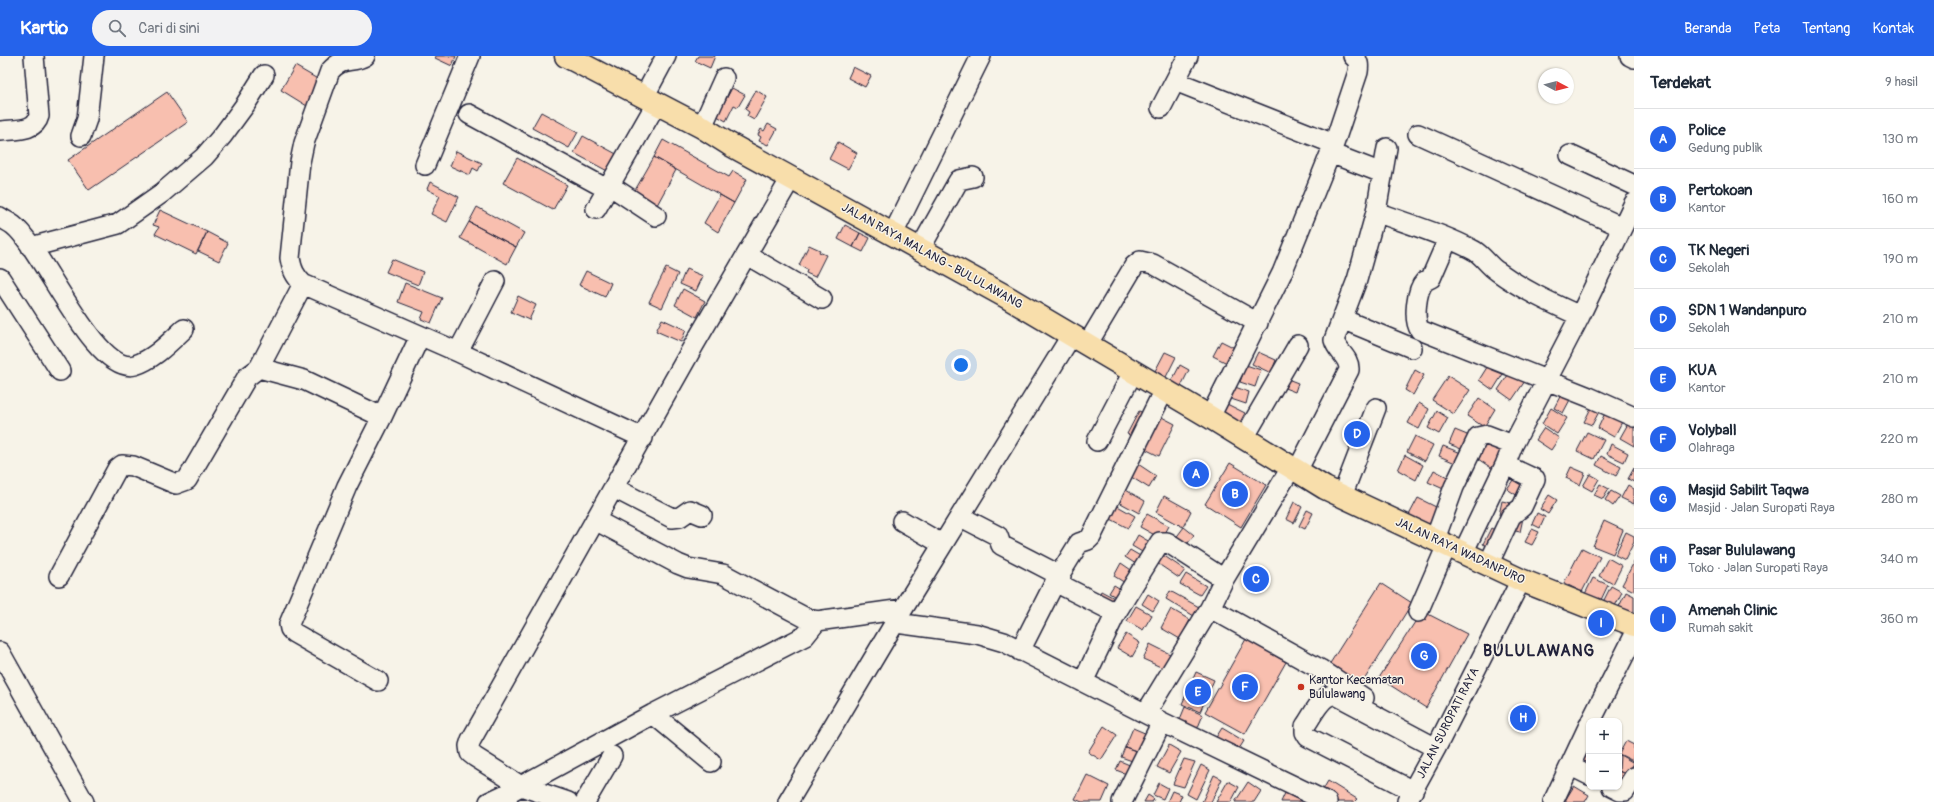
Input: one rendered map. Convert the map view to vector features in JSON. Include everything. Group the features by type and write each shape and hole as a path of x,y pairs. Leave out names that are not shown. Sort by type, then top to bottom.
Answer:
{"main road":[{"name":"JALAN RAYA MALANG - BULULAWANG","path":"566,56 702,126 729,144 1005,296 1210,417 1294,469"},
{"name":"JALAN RAYA WADANPURO","path":"1294,469 1342,496 1488,565 1521,580 1634,625"}],"street":[{"path":"0,131 33,126 40,116 34,56"},
{"path":"81,136 87,119 94,56"},
{"path":"366,56 338,62 330,71 304,143 297,190 290,258 292,269 296,276 303,284 458,352 643,438"},
{"path":"425,165 470,56"},
{"path":"596,209 650,100 666,56"},
{"path":"893,234 981,56"},
{"path":"1161,108 1188,56"},
{"path":"1630,56 1634,58"},
{"path":"1210,417 1282,273 1332,148 1358,72 1359,65 1357,57"},
{"path":"32,247 118,224 162,193 204,157 223,135 245,105 264,75"},
{"path":"702,126 724,78"},
{"path":"1175,81 1332,148 1382,173"},
{"path":"469,114 608,187 656,216"},
{"path":"1418,134 1622,227"},
{"path":"1146,713 1210,608 1224,579 1294,469 1348,370 1348,360 1336,346 1334,340 1357,280 1376,212 1387,148"},
{"path":"1570,155 1634,185"},
{"path":"920,249 956,185 960,180 973,177"},
{"path":"557,800 512,794 470,753 469,746 595,520 791,178"},
{"path":"1418,612 1448,546 1505,465 1513,445 1580,316 1634,203"},
{"path":"1376,212 1448,239 1476,252 1495,270 1536,296 1580,316"},
{"path":"0,217 14,225 32,247 90,337 108,354 123,364 134,365 144,361 154,355 184,329"},
{"path":"1448,239 1431,278 1425,281 1417,300 1416,306 1418,327 1427,333 1441,337 1447,341 1634,417"},
{"path":"747,255 822,299"},
{"path":"790,802 942,544 1079,341 1134,266 1140,261 1153,264 1258,323"},
{"path":"0,278 60,371"},
{"path":"458,352 495,281"},
{"path":"59,576 117,469 122,465 133,466 176,484 187,480 247,377 259,368 303,284"},
{"path":"1342,319 1412,348"},
{"path":"378,681 294,633 288,624 347,486 382,417 420,336"},
{"path":"1244,438 1298,345"},
{"path":"259,368 304,380 382,417"},
{"path":"1097,441 1133,372"},
{"path":"1020,651 1079,543 1088,540 1091,537 1164,390"},
{"path":"1342,496 1376,408"},
{"path":"1448,546 1454,487 1478,437 1487,435 1513,445"},
{"path":"1488,565 1511,516 1522,507 1535,479 1505,465"},
{"path":"614,488 672,518 680,517 690,510 702,515"},
{"path":"961,517 998,536 1001,546 1116,613"},
{"path":"595,520 678,564 688,568 722,574 806,618 817,622 899,616 977,634 1004,642 1318,800"},
{"path":"902,521 942,544"},
{"path":"1083,682 1116,613 1162,541 1167,542 1224,579"},
{"name":"JALAN SUROPATI RAYA","path":"1410,796 1521,580"},
{"path":"1210,608 1340,682 1436,747"},
{"path":"489,802 512,794 653,714 805,636 817,622"},
{"path":"1593,718 1634,636"},
{"path":"0,652 84,802"},
{"path":"1410,796 1308,736 1305,732 1305,726 1325,698 1330,694 1336,695 1436,747"},
{"path":"653,714 711,762"},
{"path":"1122,802 1162,722"},
{"path":"1553,802 1586,732"},
{"path":"585,802 612,756"},
{"path":"1571,766 1586,774"},
{"path":"1618,790 1625,791 1634,777"}],"building":[{"path":"436,56 456,56 452,66 435,58"},
{"path":"698,56 715,56 710,68 695,61"},
{"path":"295,66 321,81 307,106 281,90"},
{"path":"853,67 871,76 865,87 848,78"},
{"path":"732,88 745,95 738,107 734,105 726,121 717,116"},
{"path":"756,90 767,97 754,120 747,116 749,112 745,109"},
{"path":"167,92 188,122 89,190 68,160"},
{"path":"541,112 578,132 569,148 532,128"},
{"path":"768,124 777,129 768,145 759,141 761,137 758,135 761,129 764,131"},
{"path":"583,136 622,157 613,174 574,153"},
{"path":"663,140 729,177 733,171 747,179 734,203 654,157"},
{"path":"838,142 857,153 848,169 829,159"},
{"path":"456,151 482,163 478,171 473,168 470,175 450,166"},
{"path":"654,157 676,170 657,205 634,192"},
{"path":"517,158 567,185 553,210 503,183"},
{"path":"430,182 459,197 447,222 431,214 440,196 427,189"},
{"path":"720,195 734,203 718,232 704,223"},
{"path":"477,207 524,233 516,247 469,222"},
{"path":"160,210 207,232 196,254 155,234 159,227 153,225"},
{"path":"469,222 516,247 507,264 460,238"},
{"path":"845,225 860,233 853,247 838,239"},
{"path":"207,232 228,243 219,261 198,251"},
{"path":"860,233 870,238 863,252 853,247"},
{"path":"809,245 820,250 819,252 826,255 815,277 806,273 807,270 799,265"},
{"path":"392,259 423,272 418,285 386,272"},
{"path":"666,268 678,274 662,308 649,302"},
{"path":"686,269 703,276 696,291 680,284"},
{"path":"586,271 611,283 605,297 579,285"},
{"path":"405,283 442,298 431,323 421,319 424,312 398,302"},
{"path":"683,289 705,301 697,317 675,305"},
{"path":"518,296 536,305 529,320 511,312"},
{"path":"662,319 686,330 681,342 656,331"},
{"path":"1221,341 1239,350 1231,365 1213,356"},
{"path":"1165,352 1176,357 1165,379 1154,373"},
{"path":"1258,352 1276,360 1271,373 1252,364"},
{"path":"1489,364 1503,374 1493,390 1479,380"},
{"path":"1180,365 1189,370 1178,392 1168,388"},
{"path":"1246,365 1261,370 1255,387 1240,382"},
{"path":"1415,370 1424,375 1413,395 1405,390"},
{"path":"1510,372 1525,381 1512,400 1498,390"},
{"path":"1448,376 1470,390 1454,414 1432,400"},
{"path":"1285,378 1298,383 1295,392 1282,387"},
{"path":"1235,387 1249,392 1246,404 1231,399"},
{"path":"1563,391 1572,396 1563,413 1554,408"},
{"path":"1479,398 1495,409 1484,427 1467,416"},
{"path":"1225,403 1245,413 1238,426 1218,415"},
{"path":"1419,403 1429,409 1419,429 1408,423"},
{"path":"1593,404 1601,408 1592,425 1584,422"},
{"path":"1551,408 1567,418 1557,434 1542,424"},
{"path":"1139,411 1148,415 1136,438 1127,434"},
{"path":"1437,411 1448,418 1439,434 1428,428"},
{"path":"1606,411 1623,420 1614,437 1598,428"},
{"path":"1156,414 1175,424 1159,456 1139,446"},
{"path":"1629,422 1634,424 1634,446 1620,438"},
{"path":"1544,428 1559,438 1551,450 1536,440"},
{"path":"1455,430 1472,437 1466,451 1449,444"},
{"path":"1587,432 1604,440 1594,459 1577,451"},
{"path":"1415,436 1433,445 1425,461 1407,452"},
{"path":"1485,440 1507,455 1496,471 1475,457"},
{"path":"1611,444 1628,453 1624,462 1607,454"},
{"path":"1443,446 1464,454 1460,465 1439,456"},
{"path":"1405,455 1423,465 1416,480 1398,470"},
{"path":"1601,456 1621,467 1616,476 1596,465"},
{"path":"1135,462 1156,476 1149,488 1128,475"},
{"path":"1230,463 1266,485 1241,527 1205,504"},
{"path":"1571,467 1585,473 1580,485 1566,478"},
{"path":"1634,468 1634,482 1628,479"},
{"path":"1434,470 1455,481 1450,492 1428,482"},
{"path":"1590,474 1599,479 1592,491 1583,486"},
{"path":"1513,480 1524,487 1518,496 1507,489"},
{"path":"1600,484 1609,489 1603,499 1594,495"},
{"path":"1628,485 1634,489 1634,504 1621,498"},
{"path":"1124,489 1145,501 1139,513 1117,501"},
{"path":"1611,491 1620,496 1613,506 1605,500"},
{"path":"1549,495 1557,500 1548,514 1540,509"},
{"path":"1164,496 1191,511 1183,527 1156,512"},
{"path":"1418,498 1438,508 1428,527 1408,517"},
{"path":"1502,501 1511,503 1508,517 1499,515"},
{"path":"1294,502 1302,507 1294,523 1286,519"},
{"path":"1114,504 1135,516 1128,528 1107,517"},
{"path":"1307,510 1313,513 1305,529 1299,526"},
{"path":"1537,513 1545,517 1540,528 1532,524"},
{"path":"1147,514 1169,526 1162,539 1140,527"},
{"path":"1513,516 1523,518 1520,532 1511,530"},
{"path":"1604,521 1623,530 1613,554 1593,546"},
{"path":"1184,527 1194,535 1182,551 1172,543"},
{"path":"1491,528 1500,533 1492,548 1483,544"},
{"path":"1532,529 1539,532 1532,545 1525,542"},
{"path":"1626,532 1634,536 1634,542 1625,560 1615,555"},
{"path":"1138,535 1155,545 1149,556 1132,546"},
{"path":"1582,548 1600,557 1582,592 1564,583"},
{"path":"1130,550 1147,560 1142,568 1125,557"},
{"path":"1160,553 1185,570 1179,578 1154,561"},
{"path":"1608,558 1622,566 1613,584 1599,576"},
{"path":"1634,562 1634,591 1622,585"},
{"path":"1121,563 1137,574 1130,586 1114,576"},
{"path":"1186,574 1206,586 1200,595 1180,584"},
{"path":"1593,578 1608,585 1600,602 1585,594"},
{"path":"1381,583 1412,603 1361,685 1329,665"},
{"path":"1114,585 1124,591 1119,599 1109,593"},
{"path":"1611,586 1622,592 1613,610 1602,604"},
{"path":"1101,591 1118,600 1112,610 1096,602"},
{"path":"1170,591 1199,607 1194,616 1166,599"},
{"path":"1626,592 1634,596 1634,620 1617,611"},
{"path":"1148,594 1159,601 1153,611 1142,604"},
{"path":"1136,606 1152,615 1143,630 1127,621"},
{"path":"1171,609 1190,620 1180,639 1161,628"},
{"path":"1422,611 1467,634 1426,708 1379,678"},
{"path":"1126,634 1140,643 1132,657 1117,648"},
{"path":"1246,639 1286,662 1245,734 1205,712"},
{"path":"1150,644 1172,655 1165,669 1143,659"},
{"path":"1196,672 1214,680 1200,712 1182,704"},
{"path":"1185,707 1203,715 1196,732 1178,724"},
{"path":"1104,726 1117,735 1101,760 1088,752"},
{"path":"1133,728 1147,734 1139,752 1125,747"},
{"path":"1222,728 1244,741 1237,752 1215,739"},
{"path":"1626,741 1634,745 1633,761 1622,756 1622,748"},
{"path":"1169,745 1181,752 1169,773 1157,767"},
{"path":"1125,747 1139,752 1135,762 1121,757"},
{"path":"1582,750 1586,752 1586,769 1575,763"},
{"path":"1622,756 1634,763 1627,775 1622,772"},
{"path":"1184,759 1195,762 1184,787 1173,784"},
{"path":"1120,761 1132,766 1129,775 1116,770"},
{"path":"1201,765 1210,770 1196,799 1187,794"},
{"path":"1622,773 1628,776 1622,783"},
{"path":"1087,775 1109,786 1102,802 1082,802 1075,799"},
{"path":"1214,775 1222,779 1211,802 1202,802"},
{"path":"1228,781 1239,787 1231,802 1216,802"},
{"path":"1328,781 1357,799 1354,802 1337,802 1321,793"},
{"path":"1248,782 1261,791 1254,802 1235,802"},
{"path":"1159,783 1168,788 1163,799 1153,795"},
{"path":"1574,786 1589,795 1585,802 1564,802"},
{"path":"1172,791 1182,795 1179,802 1167,802"},
{"path":"1285,793 1301,801 1301,802 1281,802"},
{"path":"1148,795 1154,799 1152,802 1144,802"}],"place":[{"name":"SDN 1 Wandanpuro","path":"1357,434"},
{"name":"Police","path":"1196,474"},
{"name":"Pertokoan","path":"1235,494"},
{"name":"TK Negeri","path":"1256,579"},
{"name":"Amenah Clinic","path":"1601,623"},
{"name":"Masjid Sabilit Taqwa","path":"1424,656"},
{"name":"Volyball","path":"1245,687"},
{"name":"Kantor Kecamatan Bululawang","path":"1301,687"},
{"name":"KUA","path":"1198,692"},
{"name":"Pasar Bululawang","path":"1523,718"}],"district":[{"name":"BULULAWANG","path":"1539,651"}]}
